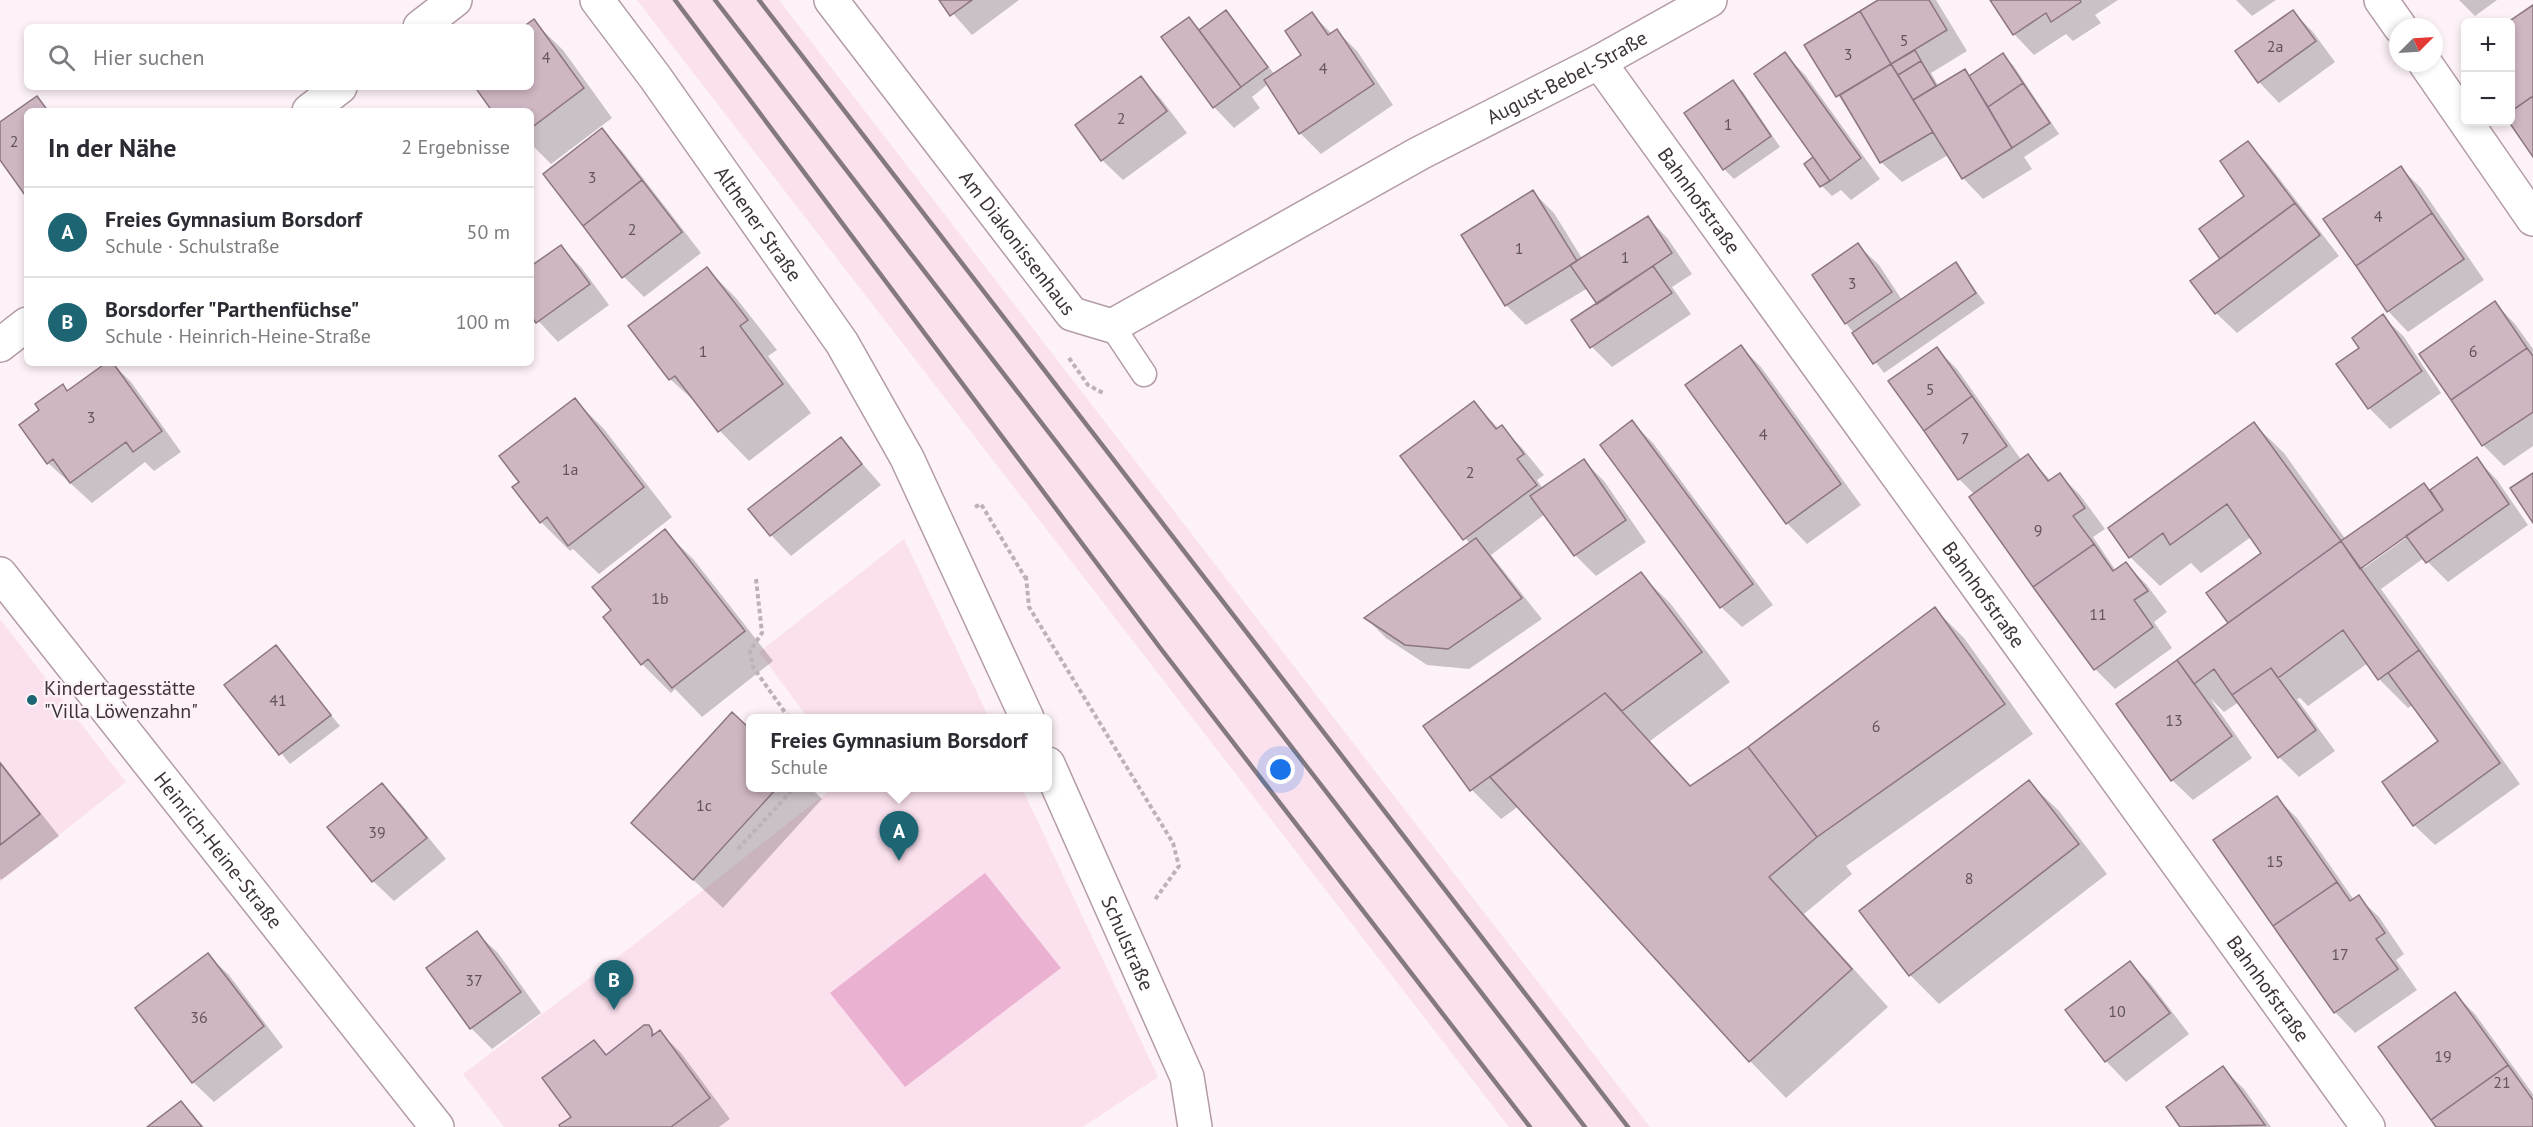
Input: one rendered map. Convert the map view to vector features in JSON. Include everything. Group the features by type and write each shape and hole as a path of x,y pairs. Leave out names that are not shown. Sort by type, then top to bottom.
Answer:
{"street":[{"path":"424,24 455,0"},
{"name":"Althener Straße","path":"597,0 655,77 842,343 907,458 1025,714"},
{"name":"Am Diakonissenhaus","path":"831,0 1072,314 1112,326"},
{"name":"August-Bebel-Straße","path":"1112,326 1420,153 1599,62 1710,0"},
{"path":"2381,0 2394,18"},
{"name":"Bahnhofstraße","path":"1599,62 2368,1127"},
{"path":"2431,72 2533,219"},
{"path":"313,108 336,90"},
{"path":"0,345 24,326"},
{"name":"Heinrich-Heine-Straße","path":"0,574 437,1127"},
{"name":"Schulstraße","path":"1052,775 1187,1077 1195,1127"}],"lane":[{"path":"1112,326 1144,374"}],"path":[{"path":"981,504 1026,578 1029,608 1173,843 1179,866 1127,940"},
{"path":"756,579 762,633 750,651 753,668 786,714"},
{"path":"738,849 790,792"}],"shaded area":[{"path":"637,0 779,0 1650,1127 1509,1127"},
{"path":"904,539 987,714 805,714 759,652"},
{"name":"Kindertagesstätte \"Villa Löwenzahn\"","path":"0,619 126,782 0,882"},
{"path":"828,792 1024,792 1158,1077 1083,1127 504,1127 463,1074 632,946"},
{"path":"985,873 1061,968 905,1087 830,993"}],"building":[{"path":"939,0 972,0 950,16"},
{"path":"1878,0 1929,0 1947,30 1891,64 1860,11"},
{"path":"1990,0 2080,0 2081,2 2051,22 2046,13 2013,35"},
{"path":"2533,5 2533,96 2515,109 2515,18"},
{"path":"1226,10 1268,67 1241,87 1199,30"},
{"path":"2293,10 2316,41 2258,83 2235,51"},
{"path":"1860,11 1891,64 1836,97 1804,45"},
{"path":"1312,12 1328,35 1337,29 1374,84 1299,134 1264,80 1301,55 1285,31"},
{"path":"1189,17 1241,87 1213,108 1161,37"},
{"path":"534,19 584,88 534,126 534,108 490,108 477,90 534,90 534,24 527,24"},
{"path":"1915,50 1921,61 1898,75 1891,64"},
{"path":"1785,52 1861,158 1830,181 1754,74"},
{"path":"2003,53 2023,83 1988,107 1969,76"},
{"path":"1921,61 1936,86 1913,100 1898,75"},
{"path":"1891,64 1933,132 1880,163 1840,95"},
{"path":"1965,69 2012,148 1962,179 1913,100"},
{"path":"1141,76 1167,111 1101,161 1075,125"},
{"path":"1733,80 1771,136 1723,170 1684,113"},
{"path":"2023,83 2050,123 2012,148 1988,107"},
{"path":"37,96 46,108 24,108 24,194 0,160 0,122"},
{"path":"2533,96 2533,157 2512,126 2515,126 2515,109"},
{"path":"602,128 642,180 583,226 543,174"},
{"path":"2248,141 2295,203 2220,259 2199,229 2244,196 2220,161"},
{"path":"1813,157 1830,181 1820,187 1804,164"},
{"path":"2401,166 2432,213 2356,266 2323,219"},
{"path":"642,180 682,232 622,278 583,226"},
{"path":"1533,190 1577,261 1505,306 1461,235"},
{"path":"2295,203 2320,235 2215,314 2190,281"},
{"path":"2432,213 2464,259 2387,312 2356,266"},
{"path":"1648,216 1672,253 1597,304 1570,265"},
{"path":"1858,243 1892,292 1845,324 1812,275"},
{"path":"561,245 590,284 536,323 534,320 534,264"},
{"path":"1956,262 1976,293 1873,364 1852,333"},
{"path":"1653,266 1672,293 1590,348 1571,320"},
{"path":"707,267 748,320 740,326 783,384 718,432 675,376 669,380 628,326"},
{"path":"2495,301 2527,348 2451,400 2419,354"},
{"path":"2383,314 2422,371 2368,409 2336,364 2359,348 2352,338"},
{"path":"1741,345 1841,484 1786,524 1685,385"},
{"path":"1937,347 1972,396 1924,431 1888,381"},
{"path":"2527,348 2533,356 2533,412 2482,446 2451,400"},
{"path":"102,366 115,366 162,431 133,452 126,442 70,483 53,459 47,464 19,425 39,410 35,404 63,384 67,391"},
{"path":"1972,396 2007,446 1958,480 1924,431"},
{"path":"575,398 644,487 568,546 547,517 540,523 512,487 519,482 499,456"},
{"path":"1474,401 1496,429 1502,425 1524,454 1517,459 1537,485 1463,540 1400,456"},
{"path":"1632,420 1753,584 1720,608 1600,445"},
{"path":"2254,422 2341,541 2228,623 2206,593 2261,553 2227,504 2170,545 2163,533 2129,558 2108,528"},
{"path":"841,437 862,464 770,536 748,509"},
{"path":"2028,454 2048,481 2060,473 2085,508 2073,516 2094,544 2033,587 1969,497"},
{"path":"2477,457 2509,504 2426,563 2406,536 2443,510 2430,490"},
{"path":"1584,459 1626,520 1574,556 1530,496"},
{"path":"2533,473 2533,523 2510,488"},
{"path":"2424,483 2443,510 2360,569 2341,541"},
{"path":"665,529 745,631 672,688 648,659 641,665 603,617 611,610 592,587"},
{"path":"1476,538 1522,598 1448,649 1405,645 1364,618"},
{"path":"2341,541 2419,650 2378,680 2343,630 2278,678 2271,668 2232,695 2214,669 2194,684 2177,660"},
{"path":"2094,544 2113,571 2126,562 2148,591 2134,600 2153,627 2094,670 2033,587"},
{"path":"1641,572 1702,652 1622,711 1605,693 1470,791 1423,726"},
{"path":"1935,607 2005,704 1817,837 1748,747"},
{"path":"276,645 331,715 279,755 224,685"},
{"path":"2419,650 2500,763 2413,826 2382,782 2438,741 2388,673"},
{"path":"2177,660 2232,736 2171,781 2116,704"},
{"path":"2271,668 2316,730 2278,758 2232,695"},
{"path":"1605,693 1690,786 1748,747 1817,837 1769,877 1852,969 1749,1062 1490,777"},
{"path":"732,712 746,725 746,792 773,792 693,880 631,823"},
{"path":"0,763 40,814 0,845"},
{"path":"2029,780 2079,844 1909,976 1859,911"},
{"path":"382,783 427,838 372,882 327,827"},
{"path":"2277,796 2337,882 2273,926 2213,840"},
{"path":"2337,882 2350,901 2359,895 2385,933 2376,939 2398,969 2334,1013 2273,926"},
{"path":"477,931 521,992 470,1029 426,968"},
{"path":"208,953 264,1026 192,1083 135,1008"},
{"path":"2130,961 2170,1013 2105,1062 2065,1010"},
{"path":"2455,992 2508,1065 2431,1120 2378,1047"},
{"path":"644,1025 649,1025 652,1036 660,1030 710,1098 671,1127 560,1127 559,1125 571,1117 542,1078 594,1040 606,1055"},
{"path":"2508,1065 2533,1100 2533,1127 2436,1127 2431,1120"},
{"path":"2223,1066 2265,1125 2180,1127 2166,1107"},
{"path":"181,1101 202,1127 147,1127"}],"railway":[{"path":"675,0 1161,649 1530,1127"},
{"path":"715,0 1585,1127"},
{"path":"759,0 1628,1127"}],"place":[{"name":"Kindertagesstätte \"Villa Löwenzahn\"","path":"32,700"},
{"name":"Freies Gymnasium Borsdorf","path":"899,861"},
{"name":"Borsdorfer \"Parthenfüchse\"","path":"614,1010"}]}
